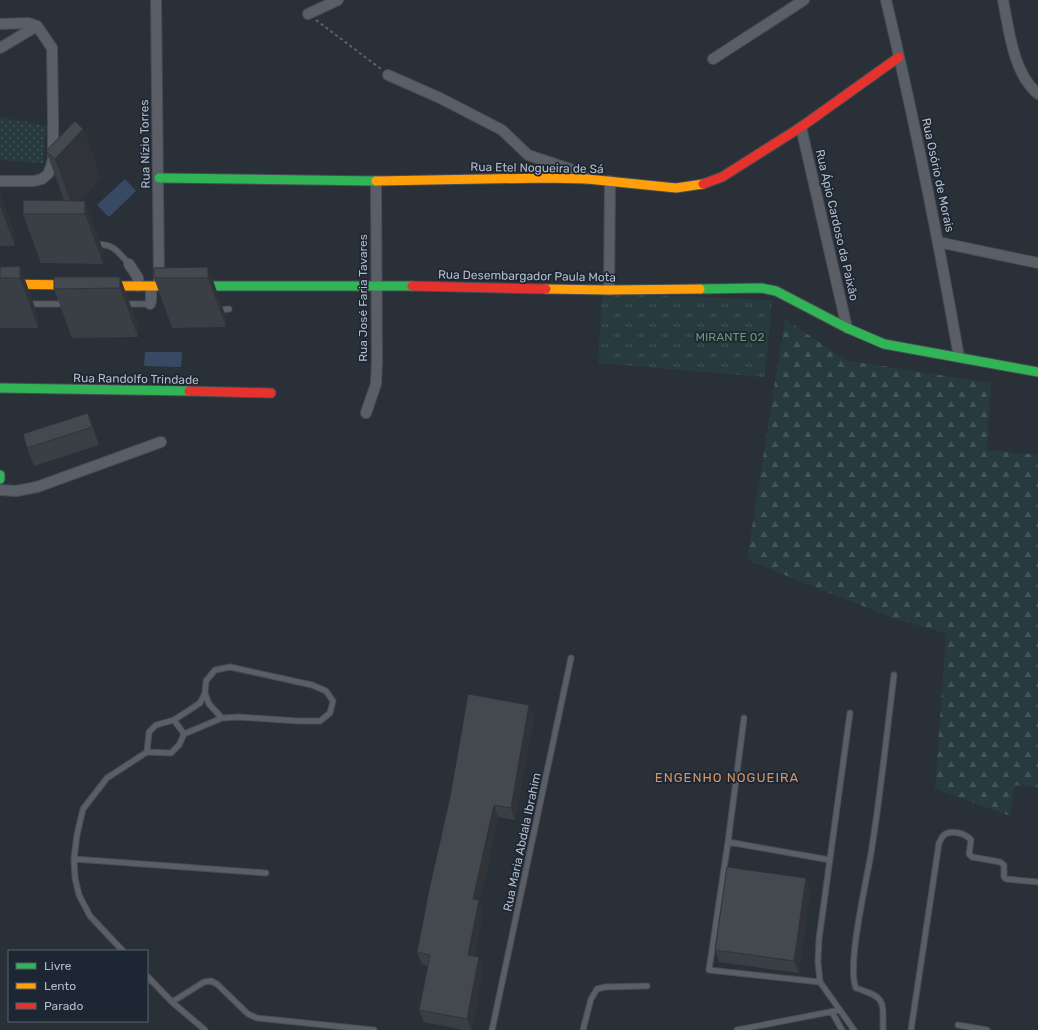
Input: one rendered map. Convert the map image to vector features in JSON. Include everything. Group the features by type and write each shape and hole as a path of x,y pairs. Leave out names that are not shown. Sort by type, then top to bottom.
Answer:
{"street":[{"name":"Rua Nízio Torres","path":"150,304 155,287 159,178 156,0"},
{"path":"308,14 338,0"},
{"path":"713,59 804,0"},
{"name":"Rua Osório de Morais","path":"886,0 938,242 959,357"},
{"path":"1003,0 1009,33 1018,65 1032,89 1038,94"},
{"path":"0,24 29,23 37,26 52,48 53,56 52,167 48,174 42,179 34,181 0,181"},
{"path":"0,48 37,26"},
{"name":"Rua Etel Nogueira de Sá","path":"159,178 376,181 546,178 587,179 676,188 706,184 722,177 801,127 899,57"},
{"path":"388,75 440,98 502,130 528,156 573,170 587,179"},
{"name":"Rua Ápio Cardoso da Paixão","path":"801,127 847,328"},
{"name":"Rua José Faria Tavares","path":"366,413 376,384 377,361 376,181"},
{"path":"609,290 610,181"},
{"path":"938,242 1038,263"},
{"path":"129,264 138,278 138,286"},
{"name":"Rua Desembargador Paula Mota","path":"0,284 138,286 172,290 376,285 609,290 761,288 776,291 847,328 884,344 1038,372"},
{"name":"Rua Randolfo Trindade","path":"0,388 271,393"},
{"path":"0,490 16,491 37,487 161,442"}],"lane":[{"path":"87,245 105,244 111,246 129,264"},
{"path":"23,304 77,304"},
{"path":"115,304 150,304"},
{"path":"213,310 229,310"},
{"name":"Rua Maria Abdala Ibrahim","path":"492,1030 570,658"},
{"path":"122,950 90,916 79,895 75,878 74,859 77,835 83,810 107,778 147,752 171,753 179,745 184,734 222,718 239,717 298,722 320,721 330,713 333,701 326,692 312,684 230,667 215,670 206,681 205,693 200,703 174,720 156,725 149,732 147,752"},
{"path":"883,1030 881,1002 876,995 856,988 854,983 854,967 855,943 872,847 894,675"},
{"path":"205,693 209,704 222,718"},
{"path":"850,713 819,939 818,962 820,982 854,1030"},
{"path":"744,718 728,842 709,970 820,982"},
{"path":"174,720 184,734"},
{"path":"911,1030 939,843 943,835 951,832 968,836 971,840 970,854 972,857 1000,862 1004,865 1004,877 1006,879 1038,882"},
{"path":"728,842 830,860"},
{"path":"74,859 266,873"},
{"path":"148,977 172,1002 205,1030"},
{"path":"172,1002 204,982 211,981 217,984 248,1014 257,1018 374,1030"},
{"path":"583,1030 590,999 597,990 605,987 647,986"},
{"path":"737,1030 840,1010"},
{"path":"832,1012 842,1030"},
{"path":"958,1025 987,1030"}],"path":[{"path":"308,14 388,75"}],"green space":[{"path":"0,117 46,126 43,163 0,160"},
{"name":"MIRANTE 02","path":"602,293 772,300 765,377 598,363"},
{"path":"785,319 845,360 991,383 987,450 1038,455 1038,788 1015,785 1010,816 935,789 946,633 895,619 747,560"}],"water":[{"path":"125,179 136,191 109,217 97,205"},
{"path":"145,352 182,352 181,367 144,366"}],"building":[{"path":"75,121 83,129 55,159 46,151"},
{"path":"23,200 85,201 85,214 23,214"},
{"path":"20,266 20,278 0,278 0,267"},
{"path":"208,267 208,278 154,278 154,268"},
{"path":"54,277 120,277 120,288 54,289"},
{"path":"88,413 92,427 27,448 23,434"},
{"path":"468,694 529,705 511,808 494,805 473,899 479,900 468,955 479,957 467,1019 419,1010 430,955 417,952 450,797"},
{"path":"727,867 806,878 794,961 715,950"}],"traffic: fast":[{"path":"159,178 376,181"},
{"path":"196,286 412,286"},
{"path":"700,289 761,288 776,291 847,328 884,344 1038,372"},
{"path":"0,388 189,391"}],"traffic: slow":[{"path":"376,181 545,178 587,179 676,188 703,184"},
{"path":"0,284 72,285"},
{"path":"104,286 176,286"},
{"path":"546,289 700,289"}],"traffic: jam":[{"path":"703,184 722,177 801,127 899,57"},
{"path":"412,286 546,289"},
{"path":"189,391 271,393"}],"district":[{"name":"ENGENHO NOGUEIRA","path":"727,777"}]}
